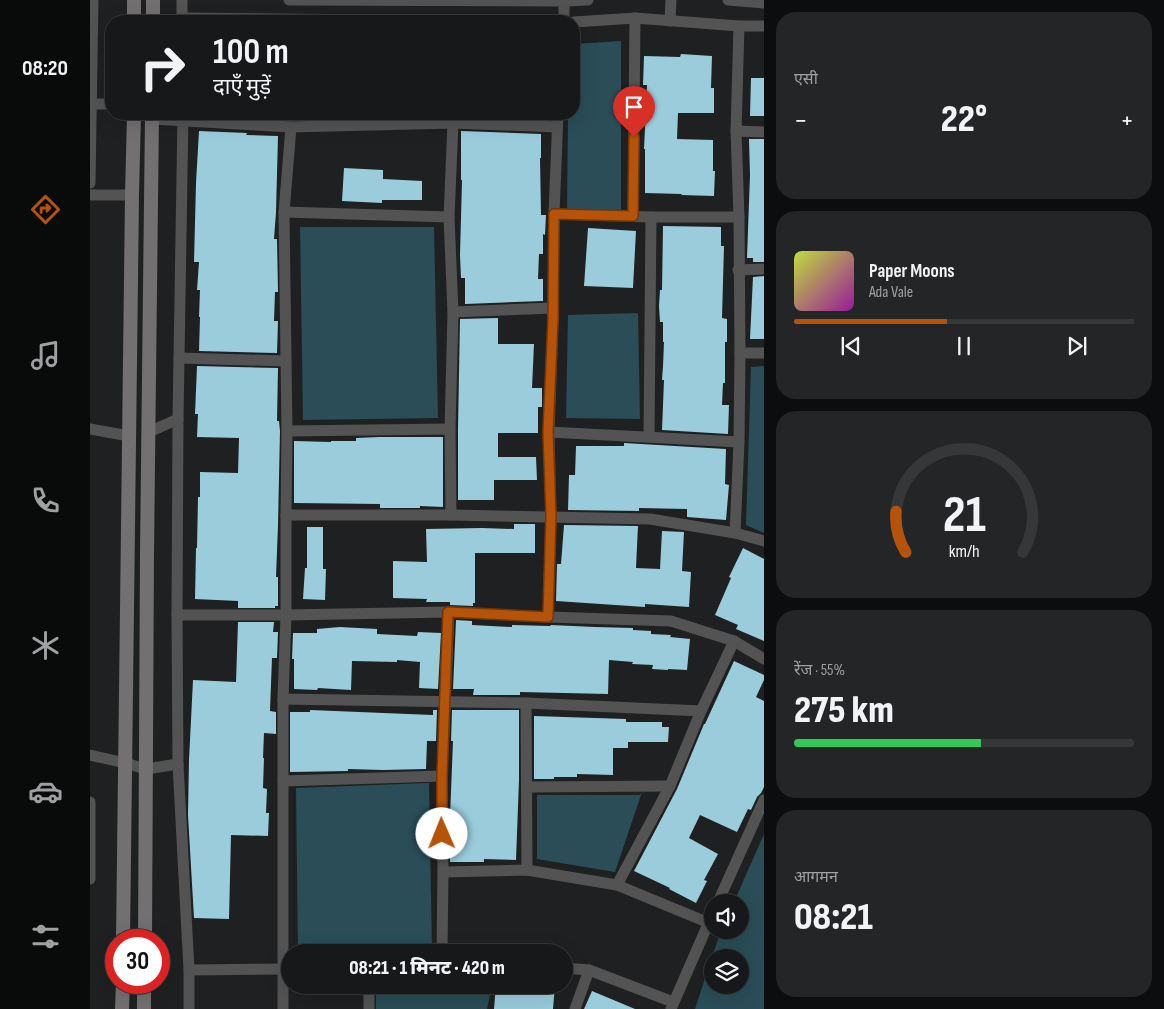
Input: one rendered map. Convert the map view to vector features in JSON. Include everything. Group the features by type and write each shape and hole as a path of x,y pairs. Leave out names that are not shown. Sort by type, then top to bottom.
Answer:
{"main road":[{"path":"134,0 134,15"},
{"path":"153,0 153,15"},
{"path":"123,929 134,120"},
{"path":"145,929 152,120"},
{"path":"129,436 149,432"},
{"path":"122,1009 123,994"},
{"path":"144,994 144,1009"}],"street":[{"path":"90,183 93,0"},
{"path":"182,0 182,15"},
{"path":"289,0 588,0"},
{"path":"311,15 312,0"},
{"path":"670,21 671,0"},
{"path":"728,0 764,3"},
{"path":"564,1 564,15"},
{"path":"633,216 635,18"},
{"path":"580,22 635,18 739,26 764,26"},
{"path":"735,533 740,353 736,131 739,26"},
{"path":"91,104 105,104"},
{"path":"183,120 178,419 178,764 189,970 189,1009"},
{"path":"219,120 291,126 453,123 557,127"},
{"path":"548,617 551,516 548,432 558,120"},
{"path":"451,515 450,429 453,312 450,217 453,123"},
{"path":"286,944 282,781 282,699 286,615 287,431 284,212 291,126"},
{"path":"736,131 764,132"},
{"path":"90,196 132,195"},
{"path":"284,212 450,217"},
{"path":"554,214 739,217"},
{"path":"649,437 651,217"},
{"path":"738,270 764,269"},
{"path":"453,312 553,308"},
{"path":"740,353 764,353"},
{"path":"179,358 286,361"},
{"path":"149,432 178,419"},
{"path":"90,429 129,436"},
{"path":"287,431 450,429"},
{"path":"548,432 739,442"},
{"path":"286,515 551,516 650,519 735,533 764,541"},
{"path":"177,615 448,612 671,621 734,641 764,659"},
{"path":"442,944 442,776 448,612"},
{"path":"617,885 670,786 701,711 734,641"},
{"path":"282,699 526,703 701,711"},
{"path":"526,703 527,870"},
{"path":"90,756 125,762 146,769 178,764"},
{"path":"282,781 442,776"},
{"path":"527,787 670,786"},
{"path":"722,894 764,800"},
{"path":"90,802 90,879"},
{"path":"443,872 527,870 617,885 704,916"},
{"path":"573,969 589,970 672,1005 704,934"},
{"path":"189,970 281,970"},
{"path":"575,1009 589,970"},
{"path":"284,1009 285,994"},
{"path":"369,994 369,1009"}],"shaded area":[{"path":"621,41 621,210 567,213 568,120 580,120 580,44"},
{"path":"300,227 434,227 438,418 303,420"},
{"path":"638,313 640,419 566,418 568,315"},
{"path":"764,366 764,533 746,525 751,367"},
{"path":"429,783 432,944 298,944 296,788"},
{"path":"642,792 615,872 537,859 537,795 640,795"},
{"path":"764,834 764,1009 695,1009 704,982 704,994 749,994 749,949 715,949 718,939 749,939 749,894 738,894"},
{"path":"376,994 490,994 487,1009 376,1009"}],"building":[{"path":"681,54 712,56 711,88 714,88 714,113 678,113 677,139 713,140 714,196 645,193 644,149 647,85 643,85 644,56 680,57"},
{"path":"751,78 764,78 764,116 750,116"},
{"path":"199,131 278,136 274,239 277,239 278,292 275,292 274,321 278,321 277,353 199,351 200,290 197,290 199,262 194,262"},
{"path":"461,131 541,134 541,215 546,215 545,235 543,234 543,254 539,254 538,279 543,279 543,301 465,304 465,278 461,278 460,255"},
{"path":"749,139 764,139 764,262 753,262 753,258 747,258 750,175"},
{"path":"344,168 383,170 383,179 422,181 422,200 382,200 382,203 342,201"},
{"path":"663,226 721,227 721,246 724,246 722,318 727,319 725,383 723,383 722,405 729,405 728,434 662,430 664,342 663,322 660,322 659,306 660,290 662,290"},
{"path":"588,228 636,231 633,288 584,286"},
{"path":"764,276 764,339 750,339 753,277"},
{"path":"498,318 498,344 534,344 532,388 542,388 542,407 538,407 538,433 498,433 498,457 536,457 537,480 494,480 494,500 458,500 460,319"},
{"path":"197,366 278,368 277,421 279,421 280,431 276,577 278,577 278,606 275,606 275,608 238,608 238,601 195,599 200,472 238,473 239,438 197,437 198,414 195,414"},
{"path":"443,437 443,507 380,508 380,504 294,503 294,441 356,441 356,438"},
{"path":"624,443 726,449 725,484 729,485 726,520 687,517 687,509 639,508 639,511 568,510 569,475 575,475 576,446 624,446"},
{"path":"514,524 535,524 535,553 475,553 475,603 473,603 473,606 450,605 450,602 426,602 427,599 393,598 393,561 427,562 426,529 514,529"},
{"path":"564,525 638,526 636,568 660,569 662,531 684,532 682,571 691,572 689,607 645,604 645,607 556,601 557,564 561,564"},
{"path":"307,527 323,527 323,569 326,569 325,600 303,599 305,568 307,568"},
{"path":"743,548 764,559 764,641 736,629 738,625 715,615 731,578 729,577"},
{"path":"456,620 472,621 472,625 512,627 512,625 551,625 633,628 633,630 651,631 651,634 671,635 670,637 690,639 687,670 652,669 653,665 609,660 608,694 520,692 520,695 473,695 474,689 453,689"},
{"path":"238,622 274,622 273,632 278,632 277,658 272,658 270,710 276,712 276,734 264,733 263,788 267,789 266,813 269,813 268,836 231,835 229,919 194,918 188,815 193,680 236,682"},
{"path":"340,627 377,629 377,634 417,636 418,632 441,633 438,689 419,688 420,662 397,660 397,662 352,661 351,690 294,689 293,633 317,633 317,629"},
{"path":"734,661 764,675 764,680 756,697 764,701 764,787 751,810 748,809 737,832 700,815 689,838 718,854 704,880 707,881 696,903 634,871 677,789 704,724"},
{"path":"310,710 433,715 433,710 437,710 436,741 427,741 426,769 348,769 348,771 290,772 290,712 310,712"},
{"path":"452,710 519,710 516,860 484,859 484,862 450,862"},
{"path":"534,716 626,719 626,722 662,722 662,727 669,727 668,742 628,742 628,748 613,748 613,775 577,774 577,777 534,779"},
{"path":"592,991 635,1009 584,1009"},
{"path":"495,994 554,994 553,1009 494,1009"}],"route":[{"path":"442,834 442,776 448,612 548,617 551,516 548,432 553,320 554,214 633,216 634,137"}]}
